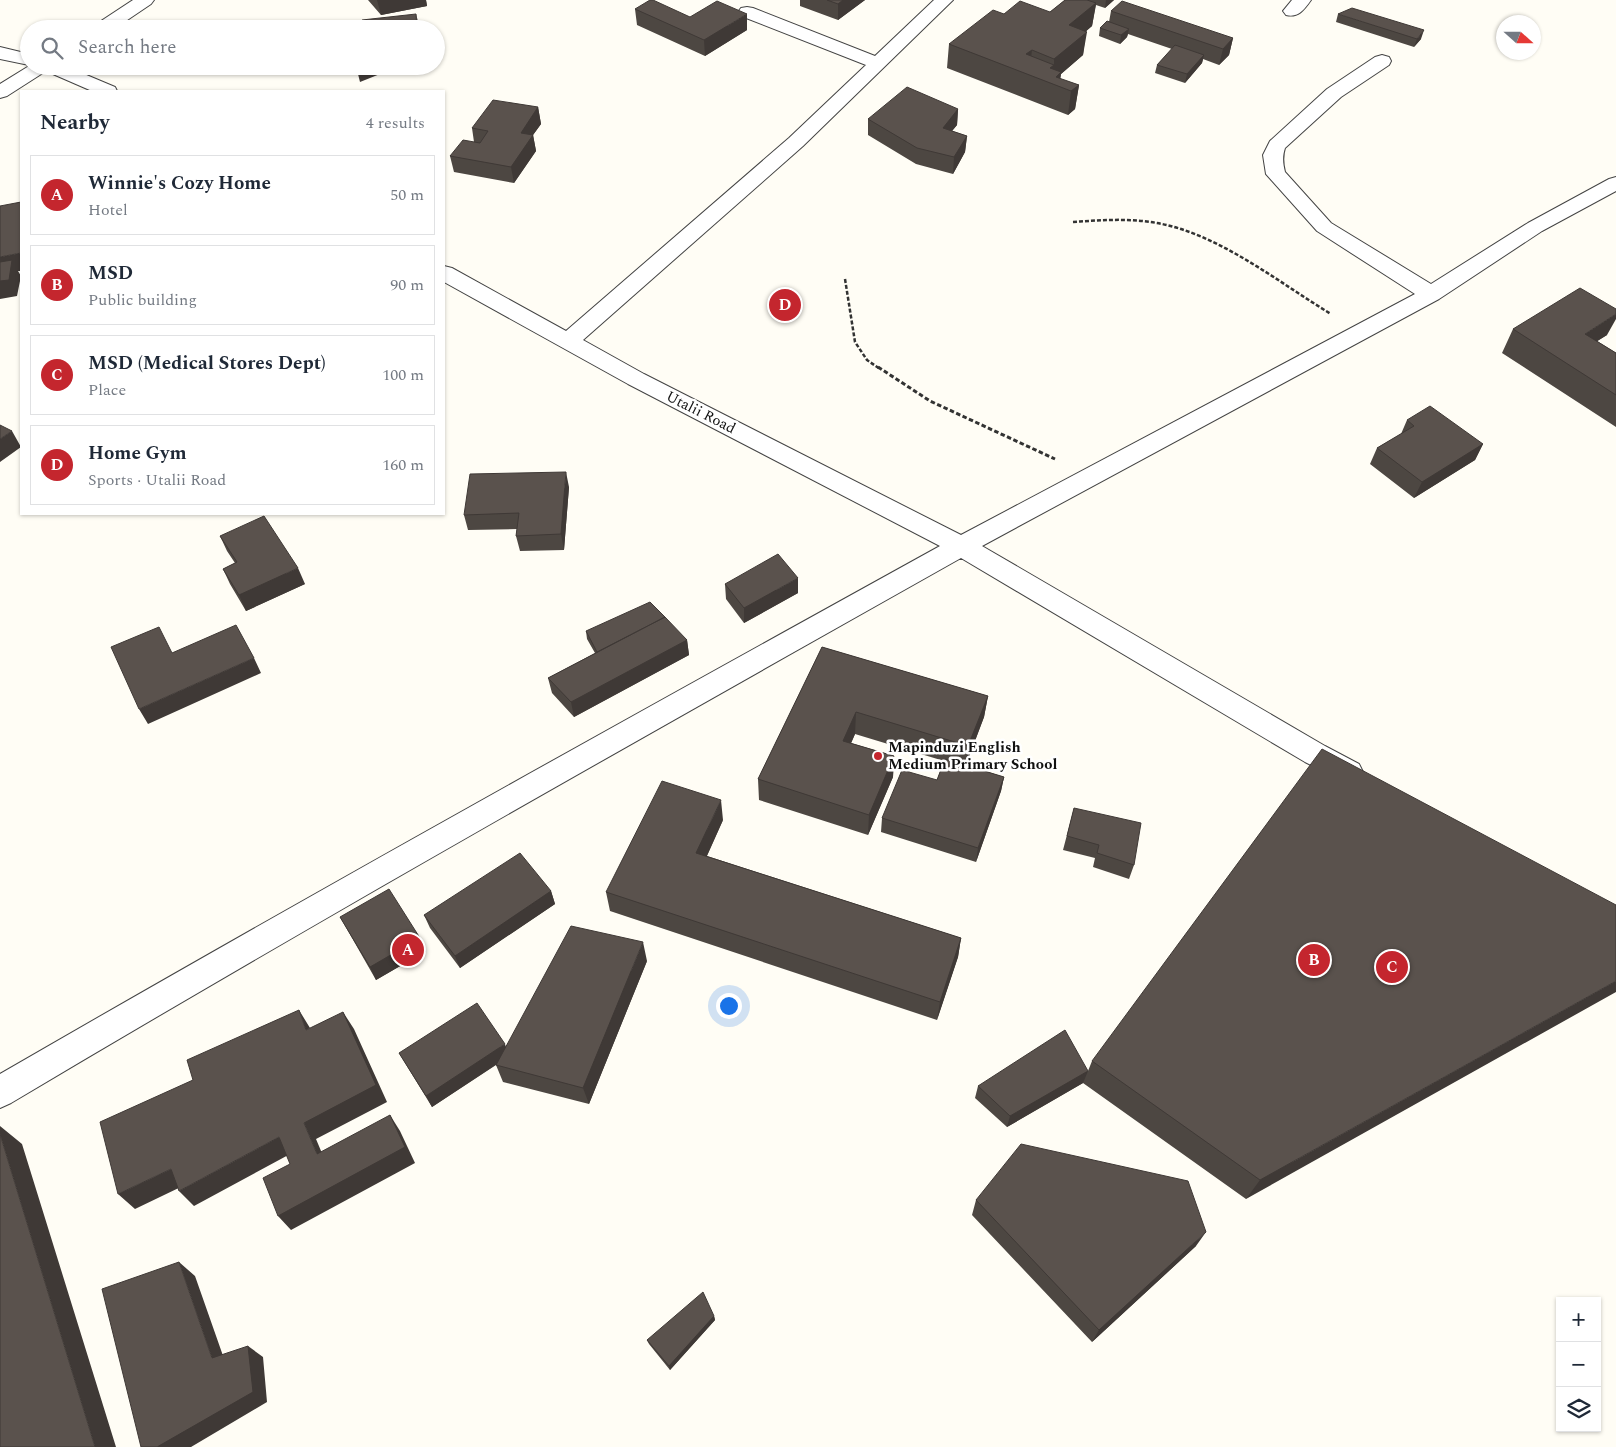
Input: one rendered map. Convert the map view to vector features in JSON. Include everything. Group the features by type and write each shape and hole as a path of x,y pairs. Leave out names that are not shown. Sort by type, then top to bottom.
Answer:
{"street":[{"path":"115,20 146,0"},
{"path":"567,342 796,142 944,0"},
{"path":"747,12 877,63"},
{"path":"0,53 20,58"},
{"path":"1382,61 1334,93 1277,144 1272,154 1272,164 1276,174 1324,227 1431,294"},
{"path":"0,92 27,75"},
{"path":"70,75 106,90"},
{"path":"0,1092 146,1006 512,798 961,546 1431,294 1535,227 1616,183"},
{"name":"Utalii Road","path":"445,273 567,342 961,546 1314,754 1374,786"}],"path":[{"path":"1073,222 1139,220 1174,227 1200,237 1247,263 1361,332"},
{"path":"845,279 853,337 860,353 867,360 930,401 1092,476"}],"building":[{"path":"650,0 690,17 717,1 747,14 704,40 635,9"},
{"path":"827,0 843,0 838,4"},
{"path":"1065,0 1087,0 1096,3 1069,25 1087,32 1054,59 1032,50 1026,54 1054,65 1050,68 1061,72 1056,77 1079,85 1071,91 949,44 993,10 1004,14 1020,1 1050,12"},
{"path":"1122,1 1233,38 1223,49 1111,11"},
{"path":"1352,8 1424,30 1417,39 1338,14"},
{"path":"416,14 416,20 362,20"},
{"path":"1107,21 1129,29 1121,35 1100,28"},
{"path":"1175,45 1204,55 1187,74 1157,65"},
{"path":"907,87 958,109 943,128 967,136 954,157 917,148 868,119"},
{"path":"493,100 538,107 521,133 533,135 511,167 450,156 463,140 480,143 488,131 472,128"},
{"path":"20,202 20,253 0,257 0,206"},
{"path":"12,260 9,280 0,281 0,262"},
{"path":"1580,288 1616,309 1616,314 1585,334 1616,353 1616,395 1513,329"},
{"path":"1430,406 1483,444 1422,482 1377,448 1414,426 1407,420"},
{"path":"0,425 12,431 0,439"},
{"path":"566,472 561,534 516,536 519,513 464,515 470,474"},
{"path":"264,516 298,568 239,595 223,569 237,562 220,536"},
{"path":"778,554 798,578 744,608 725,584"},
{"path":"650,602 665,617 597,652 586,631"},
{"path":"665,617 687,640 571,702 548,678"},
{"path":"236,625 254,658 139,709 111,647 159,627 172,653"},
{"path":"822,647 988,696 968,746 856,712 843,741 894,756 869,815 758,779"},
{"path":"1322,749 1616,905 1616,981 1260,1180 1092,1061"},
{"path":"945,759 1004,777 978,848 882,818 902,770 937,780"},
{"path":"662,781 721,800 696,853 961,938 940,1002 606,892"},
{"path":"1074,808 1141,823 1134,865 1097,853 1099,845 1067,836"},
{"path":"520,853 551,891 455,956 424,915"},
{"path":"389,889 420,938 370,967 340,917"},
{"path":"571,926 643,942 583,1088 496,1065"},
{"path":"477,1003 505,1044 426,1096 399,1053"},
{"path":"299,1010 306,1030 343,1012 376,1085 304,1123 317,1154 390,1115 405,1147 278,1216 263,1178 290,1164 279,1137 179,1191 171,1169 118,1194 100,1122 193,1080 187,1060"},
{"path":"1065,1030 1088,1071 1010,1116 978,1086"},
{"path":"0,1134 95,1447 0,1447"},
{"path":"1021,1144 1188,1181 1206,1232 1099,1330 976,1200"},
{"path":"179,1262 212,1358 248,1346 253,1392 157,1447 141,1447 102,1289"},
{"path":"703,1292 714,1316 669,1366 647,1340"}],"place":[{"name":"Home Gym","path":"785,305"},
{"name":"Mapinduzi English Medium Primary School","path":"878,756"},
{"name":"Winnie's Cozy Home","path":"408,950"},
{"name":"MSD","path":"1314,960"},
{"name":"MSD (Medical Stores Dept)","path":"1392,967"}]}
